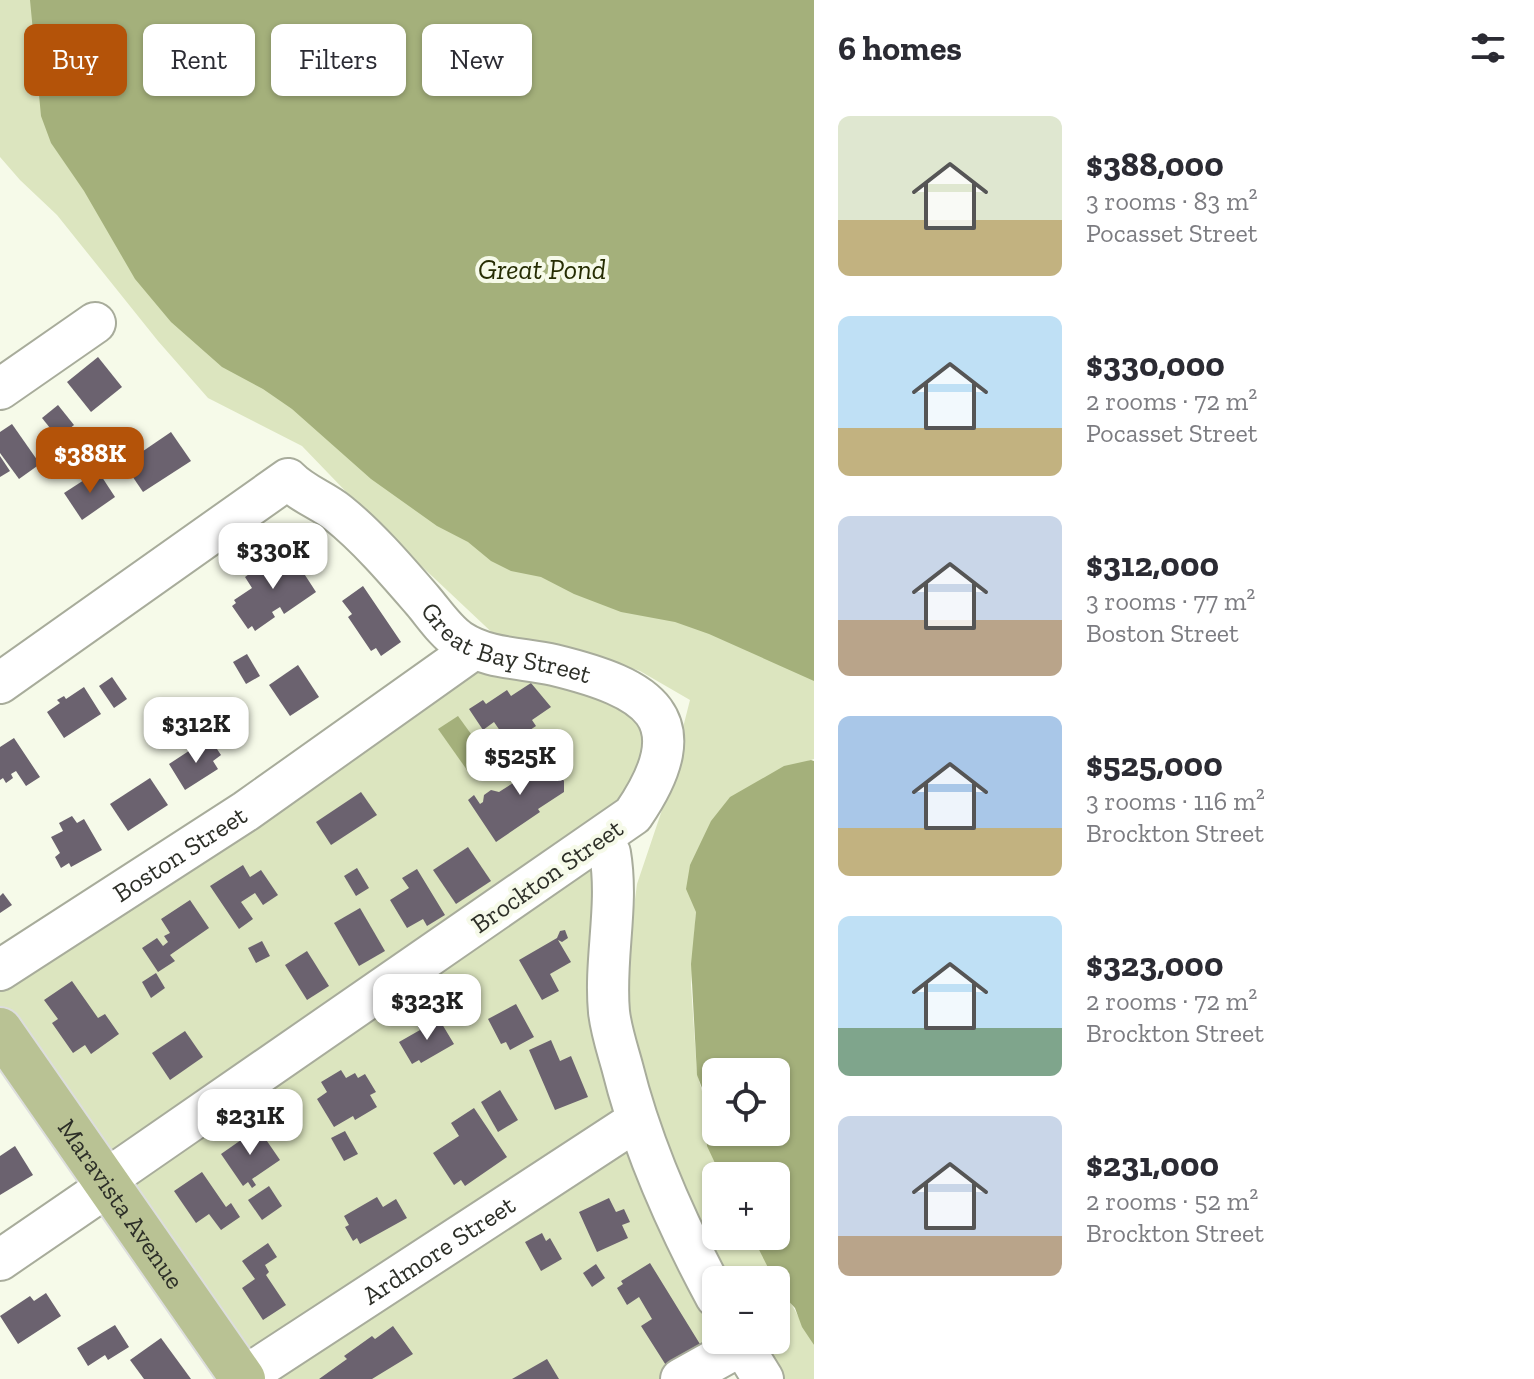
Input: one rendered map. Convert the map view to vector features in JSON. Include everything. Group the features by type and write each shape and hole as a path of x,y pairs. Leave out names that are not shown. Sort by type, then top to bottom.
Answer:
{"main road":[{"name":"Maravista Avenue","path":"0,1030 242,1379"}],"street":[{"path":"0,389 95,323"},
{"name":"Great Bay Street","path":"0,683 288,479 295,487 337,512 407,583 457,640 474,649 554,665 613,683 643,697 655,710 663,734 661,754 652,783 633,815"},
{"name":"Boston Street","path":"0,970 246,811 474,649"},
{"name":"Brockton Street","path":"0,1260 633,815"},
{"path":"610,853 614,894 607,992 609,1016 636,1121 670,1204 702,1269"},
{"name":"Ardmore Street","path":"242,1379 636,1121"},
{"path":"681,1379 721,1354"},
{"path":"747,1354 763,1379"}],"shaded area":[{"path":"0,0 59,0 86,24 24,24 24,96 127,96 127,60 143,74 143,96 168,96 814,668 814,759 808,761 696,911 691,985 697,1073 702,1091 702,1146 717,1146 721,1162 702,1162 702,1248 684,1215 629,1039 625,976 637,884 662,810 690,700 640,671 559,644 500,640 382,529 302,446 208,398 57,215 0,157"},
{"path":"473,666 537,667 648,722 642,791 106,1157 0,1006 0,983"},
{"path":"584,867 599,875 618,1118 250,1350 135,1183"},
{"path":"625,1144 702,1293 702,1350 662,1379 270,1379"},
{"path":"703,1250 762,1250 771,1266 711,1266"},
{"path":"790,1301 814,1345 814,1379 776,1379 761,1354 790,1354"}],"water":[{"name":"Great Pond","path":"30,0 814,0 814,681 709,634 675,622 621,612 541,577 511,571 491,561 468,542 437,526 371,479 292,409 222,367 171,322 135,279 84,191 51,143 41,116 39,96 127,96 127,24 32,24"},
{"path":"458,716 487,756 467,770 438,729"},
{"path":"814,761 814,1345 790,1303 790,1266 767,1266 759,1250 790,1250 790,1162 714,1162 707,1146 790,1146 790,1058 702,1058 702,1088 697,1075 691,964 696,912 686,889 690,865 711,821 730,797 784,766"}],"building":[{"path":"98,357 122,387 91,412 67,382"},
{"path":"58,405 74,425 58,438 42,418"},
{"path":"12,424 40,464 19,479 0,453 0,432"},
{"path":"171,432 191,461 143,492 124,464"},
{"path":"0,456 10,471 0,477"},
{"path":"98,471 115,497 82,520 64,493"},
{"path":"281,551 292,555 316,592 284,614 280,607 272,612 275,617 255,631 252,626 248,629 232,606 236,603 234,600 252,588 245,577"},
{"path":"363,586 401,642 381,656 376,648 371,651 348,617 352,614 342,601"},
{"path":"247,654 260,676 246,684 233,662"},
{"path":"298,665 319,697 290,716 269,685"},
{"path":"112,677 127,699 114,708 99,686"},
{"path":"531,683 551,707 532,720 536,726 509,744 494,722 483,730 469,709 483,700 486,704 507,690 511,696"},
{"path":"84,687 101,714 64,738 47,712 60,703 57,700 64,696 66,699"},
{"path":"14,738 40,777 26,786 16,771 6,783 3,778 0,780 0,747"},
{"path":"201,743 205,748 213,743 221,755 213,761 218,769 185,790 169,764"},
{"path":"538,750 556,768 555,774 559,774 564,781 564,792 496,842 468,800 474,795 480,804 484,795 491,790 499,792 513,783 511,779 524,771 519,763"},
{"path":"150,778 168,805 128,831 110,804"},
{"path":"361,792 377,815 331,845 316,822"},
{"path":"72,816 77,823 84,819 102,850 71,867 69,863 61,868 55,857 60,853 51,837 63,831 59,823"},
{"path":"468,847 491,881 456,904 433,870"},
{"path":"243,865 250,877 261,870 278,895 263,905 255,893 241,902 253,919 239,929 210,886"},
{"path":"357,868 369,888 356,896 344,876"},
{"path":"417,869 445,915 427,926 423,919 407,928 390,900 409,888 402,878"},
{"path":"3,893 12,905 0,913 0,896"},
{"path":"190,900 209,928 170,955 175,961 158,972 142,948 157,938 163,946 168,942 164,936 170,933 161,919"},
{"path":"360,908 385,951 359,966 334,923"},
{"path":"565,930 568,938 562,942 558,940 571,962 550,974 559,991 542,1000 519,960"},
{"path":"262,941 270,956 256,963 248,948"},
{"path":"307,951 329,986 307,1000 285,965"},
{"path":"156,973 165,988 151,998 142,982"},
{"path":"72,981 98,1018 105,1014 119,1034 91,1054 85,1045 73,1053 52,1023 58,1019 44,1000"},
{"path":"516,1004 534,1037 510,1050 506,1042 501,1044 488,1019"},
{"path":"439,1019 454,1044 421,1063 419,1060 412,1064 399,1042 420,1030 418,1027"},
{"path":"185,1031 203,1057 170,1080 152,1053"},
{"path":"551,1040 560,1061 571,1056 588,1097 555,1110 529,1050"},
{"path":"341,1070 346,1078 355,1073 358,1078 365,1074 376,1092 370,1095 377,1107 355,1120 353,1116 334,1127 317,1099 327,1092 321,1082"},
{"path":"500,1090 518,1120 498,1132 481,1102"},
{"path":"474,1108 507,1157 465,1186 461,1180 454,1185 433,1153 459,1136 451,1123"},
{"path":"258,1128 280,1160 252,1179 256,1185 252,1188 248,1182 243,1186 221,1154"},
{"path":"345,1131 358,1154 344,1161 331,1138"},
{"path":"15,1146 33,1175 0,1195 0,1156"},
{"path":"202,1172 226,1207 231,1203 240,1217 221,1230 209,1214 196,1223 174,1191"},
{"path":"269,1186 282,1206 262,1220 248,1200"},
{"path":"377,1197 383,1207 396,1199 407,1218 360,1244 357,1238 353,1241 345,1227 349,1225 344,1216"},
{"path":"609,1198 616,1212 624,1209 630,1222 622,1225 628,1238 597,1252 579,1212"},
{"path":"542,1233 546,1241 550,1238 562,1259 541,1271 525,1242"},
{"path":"268,1243 277,1257 265,1265 269,1272 266,1275 286,1305 263,1320 242,1288 255,1279 242,1261"},
{"path":"650,1263 702,1350 669,1370 641,1326 652,1319 639,1297 627,1305 617,1288 623,1284 621,1281"},
{"path":"596,1264 605,1278 592,1287 583,1273"},
{"path":"46,1293 61,1316 18,1344 0,1316 30,1296 34,1301"},
{"path":"115,1325 129,1347 108,1360 105,1355 88,1366 77,1348"},
{"path":"393,1326 413,1354 372,1379 319,1379 347,1359 344,1356 372,1336 375,1339"},
{"path":"161,1338 191,1379 144,1379 130,1360"},
{"path":"547,1359 559,1379 512,1379"}]}
